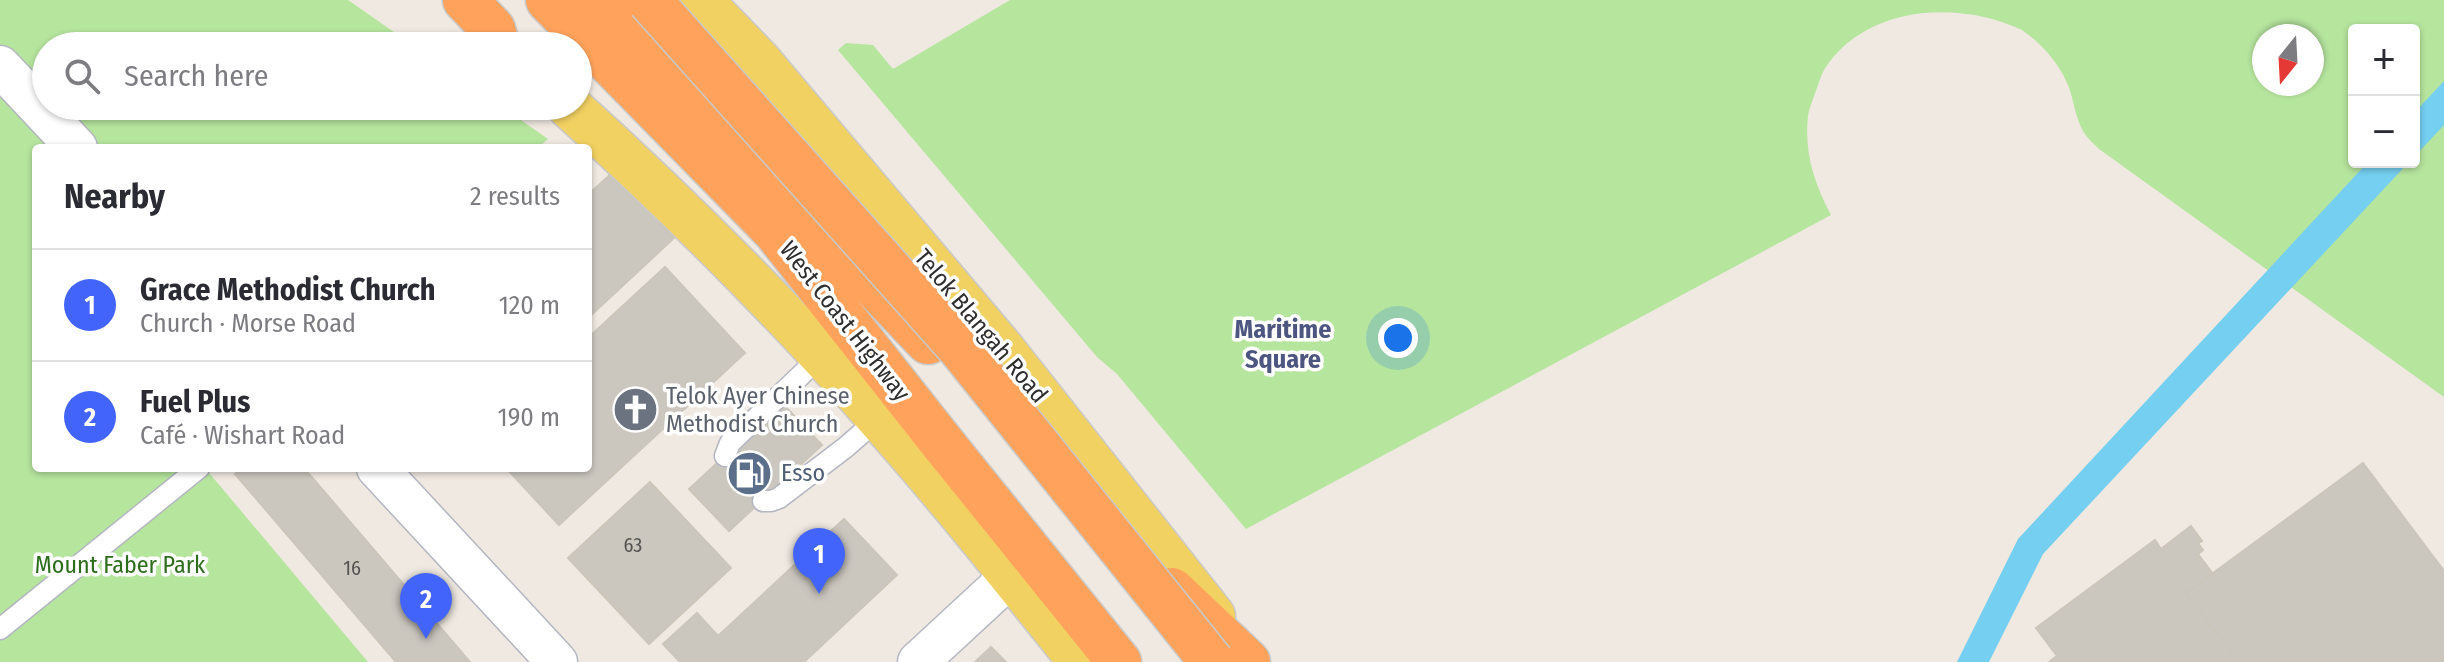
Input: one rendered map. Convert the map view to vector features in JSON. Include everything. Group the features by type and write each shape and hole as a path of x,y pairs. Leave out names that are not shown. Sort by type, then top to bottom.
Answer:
{"highway":[{"path":"465,0 494,32"},
{"name":"West Coast Highway","path":"548,0 579,32"},
{"path":"600,0 1120,541 1249,662"},
{"path":"649,0 959,347 1212,662"},
{"name":"West Coast Highway","path":"592,45 775,231 1119,662"}],"main road":[{"path":"444,0 485,32"},
{"name":"Telok Blangah Road","path":"700,0 759,61 1003,350 1249,662"},
{"path":"580,128 687,215 822,355 879,418 1081,662"}],"street":[{"path":"1,69 32,101"},
{"path":"50,120 73,144"},
{"path":"381,472 557,662"},
{"path":"918,662 1011,576"}],"lane":[{"path":"725,456 730,443 822,355"},
{"path":"763,501 779,498 879,418"},
{"path":"0,629 194,472"}],"green space":[{"name":"Mount Faber Park","path":"0,0 348,0 394,32 32,32 32,120 521,120 548,139 542,144 32,144 32,472 208,472 368,662 0,662"},
{"path":"1010,0 2444,0 2444,397 2099,149 2080,126 2060,69 2043,47 2022,30 1970,14 1914,14 1863,32 1842,48 1821,76 1807,129 1815,179 1831,215 1246,529 838,50 846,43 873,45 893,69"}],"water":[{"path":"2444,81 2444,125 2420,151 2420,107"},
{"path":"2362,168 2403,168 2043,554 1989,662 1957,662 2018,539"}],"building":[{"path":"612,173 674,238 592,314 592,191"},
{"name":"Telok Ayer Chinese Methodist Church","path":"665,267 745,353 559,525 510,472 592,472 592,334"},
{"name":"Esso","path":"782,403 822,445 729,531 689,489"},
{"path":"2363,463 2444,571 2444,662 2238,662 2186,593"},
{"path":"307,472 470,662 396,662 235,474"},
{"path":"650,482 731,568 649,644 568,558"},
{"path":"844,519 897,575 804,662 680,662 663,644 697,613 718,636"},
{"path":"2191,526 2202,541 2198,543 2203,550 2198,554 2213,574 2186,593 2238,662 2049,662 2057,656 2036,628 2155,540 2161,549"},
{"path":"991,647 1006,662 975,662"}],"place":[{"name":"Telok Ayer Chinese Methodist Church","path":"635,410"},
{"name":"Esso","path":"750,473"},
{"name":"Grace Methodist Church","path":"819,594"},
{"name":"Fuel Plus","path":"426,639"}],"district":[{"name":"Maritime Square","path":"1283,344"}]}
